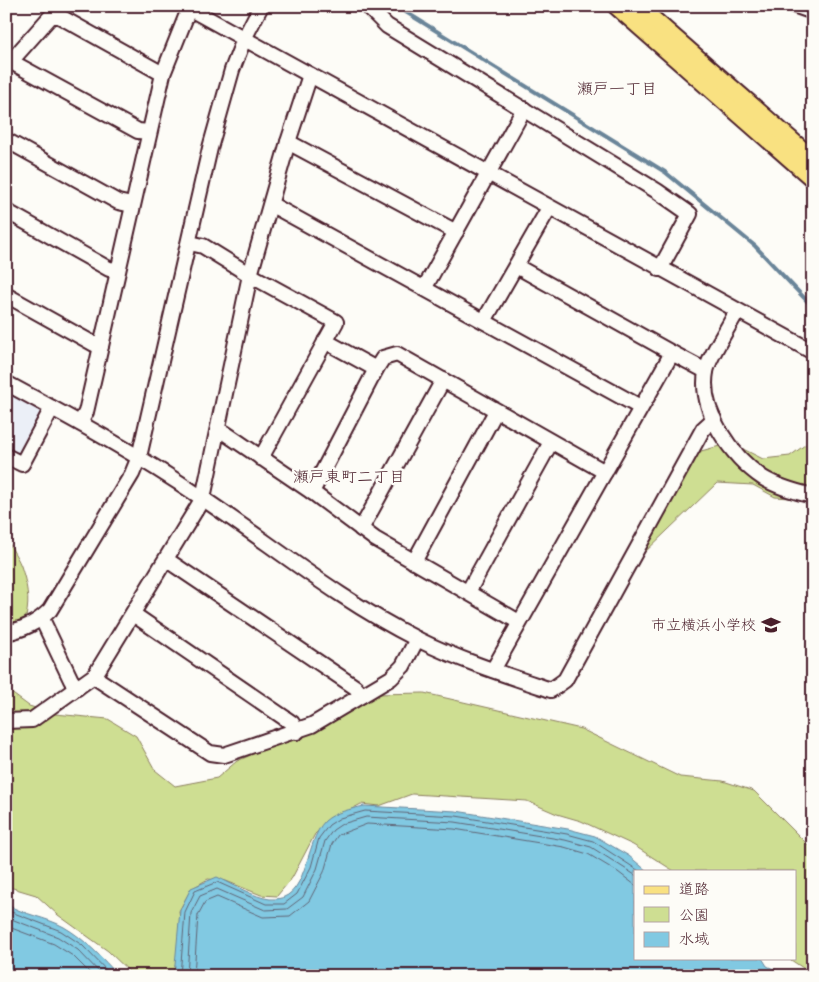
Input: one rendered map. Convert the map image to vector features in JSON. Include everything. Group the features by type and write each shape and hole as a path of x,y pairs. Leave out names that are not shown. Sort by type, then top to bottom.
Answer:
{"main road":[{"path":"616,6 813,179"},
{"path":"638,6 813,159"}],"street":[{"path":"6,633 23,629 42,619 50,610 132,474 139,457 190,242 210,148 232,70 244,39 261,6"},
{"path":"367,6 387,26 524,109 690,214 660,268"},
{"path":"796,6 813,12"},
{"path":"80,424 86,412 162,74 187,8 813,352"},
{"path":"149,132 138,132 9,60 51,16 59,16 162,74"},
{"path":"6,721 32,720 95,675 167,560 203,498 250,275 272,205 288,142 310,75"},
{"path":"425,287 524,109"},
{"path":"6,140 118,202 132,205"},
{"path":"288,142 456,232"},
{"path":"272,205 425,287 640,407"},
{"path":"484,320 549,208"},
{"path":"6,211 110,269 118,270"},
{"path":"190,242 203,246 250,275 336,322 261,458"},
{"path":"516,266 706,371"},
{"path":"6,295 94,344 101,346"},
{"path":"737,311 706,371 707,399 714,419 740,459 758,474 792,491 813,496"},
{"path":"326,341 376,368"},
{"path":"493,670 672,353"},
{"path":"312,492 376,368 383,358 397,354 605,472"},
{"path":"361,529 443,380"},
{"path":"6,383 139,457 203,498 338,595 417,639 493,670 551,690 566,680 703,429 714,419"},
{"path":"6,456 22,464 52,408"},
{"path":"414,562 496,411"},
{"path":"218,432 225,433 312,492 361,529 414,562 519,622"},
{"path":"468,592 551,442"},
{"path":"167,560 356,687 362,695"},
{"path":"133,614 292,724 297,732"},
{"path":"42,619 71,680 78,688"},
{"path":"95,675 107,685 210,753 224,755 297,732 391,678 403,666 417,639"}],"shaded area":[{"path":"6,390 39,409 42,418 23,452 14,454 6,450"}],"green space":[{"path":"813,439 813,497 807,499 775,497 753,485 717,483 643,554 681,475 701,451 731,443 763,459 790,456"},
{"path":"6,530 10,545 21,566 28,598 26,617 6,630"},
{"path":"6,689 29,706 55,714 108,719 136,736 155,770 175,786 217,778 237,761 315,727 376,694 424,693 581,729 680,777 723,781 754,791 813,850 813,972 809,972 791,960 796,960 796,870 672,870 633,845 581,821 557,814 527,801 412,794 379,806 361,804 331,820 315,834 292,878 277,896 261,895 226,881 208,879 191,889 179,911 183,947 171,976 134,976 108,951 58,915 36,895 6,886"}],"water":[{"path":"364,806 456,811 568,829 595,836 629,856 646,870 634,870 634,960 763,960 767,966 788,976 174,976 180,910 191,888 217,877 257,896 270,899 283,898 299,882 318,831 325,821 338,813"},
{"path":"6,904 57,924 72,932 93,949 119,976 6,976"}],"waterway":[{"path":"396,6 665,172 755,246 809,303 813,298"}],"place":[{"name":"市立横浜小学校","path":"771,625"}],"district":[{"name":"瀬戸一丁目","path":"617,88"},
{"name":"瀬戸東町二丁目","path":"349,476"}]}
